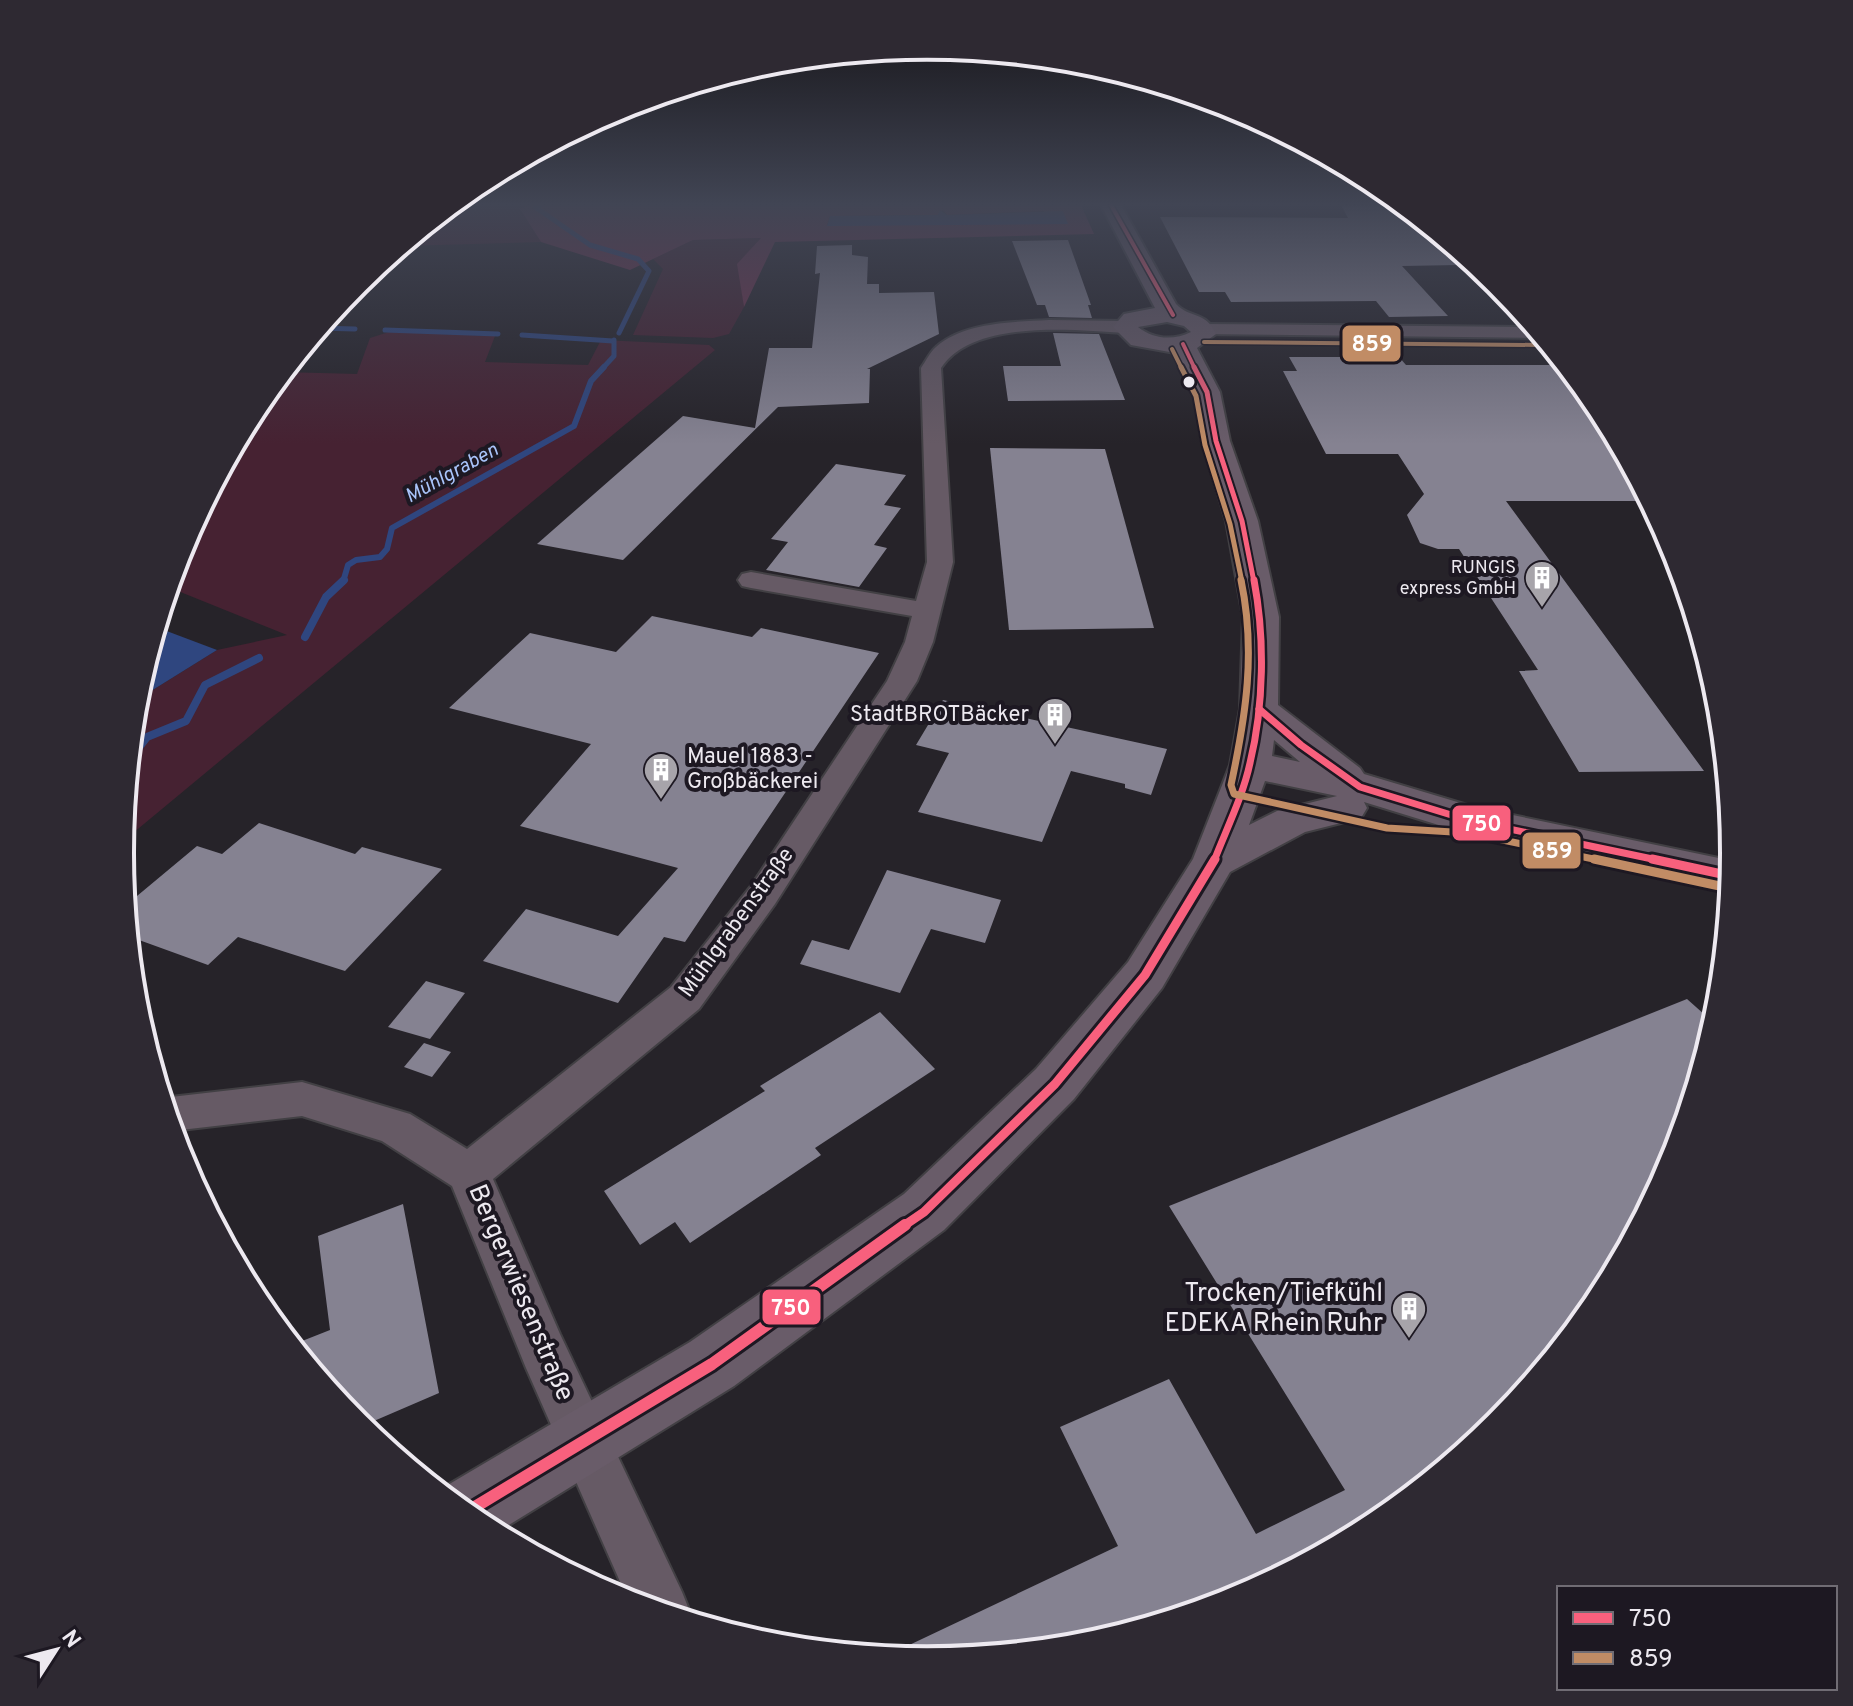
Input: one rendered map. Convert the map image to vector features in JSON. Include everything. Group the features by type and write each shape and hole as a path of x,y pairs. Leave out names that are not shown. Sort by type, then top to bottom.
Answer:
{"main road":[{"path":"1135,285 1149,319 1140,340 1183,339"},
{"path":"477,1506 712,1364 924,1212 1065,1072 1145,975 1214,861 1246,776 1259,709 1261,617 1242,521 1216,441 1183,393 1183,339 1194,321 1149,319"},
{"path":"1259,709 1301,745 1353,798"},
{"path":"1246,776 1353,798 1389,816 1471,821 1719,874"},
{"path":"1214,861 1292,821 1353,798"}],"street":[{"name":"Mühlgrabenstraße","path":"469,1173 685,998 763,895 902,681 928,611 940,562 931,368 938,355 956,343 1005,329 1149,319"},
{"path":"1183,339 1526,333"},
{"path":"751,580 928,611"},
{"name":"Bergerwiesenstraße","path":"178,1113 302,1099 395,1127 469,1173 543,1351 656,1598"}],"shaded area":[{"path":"656,285 741,285 744,307 729,334 713,338 633,335"},
{"path":"740,285 755,285 744,307"},
{"path":"389,332 495,336 485,362 588,365 601,340 709,345 715,350 134,832 140,749 151,691 217,650 287,635 179,591 215,502 267,412 295,372 357,374 370,338"}],"water":[{"path":"166,631 217,650 151,691"}],"building":[{"path":"819,285 879,285 879,293 934,292 939,334 867,369 870,369 869,403 778,407 623,560 537,544 683,416 755,428 769,348 812,348"},
{"path":"1029,285 1084,285 1092,318 1049,317 1045,305 1037,305"},
{"path":"1195,285 1419,285 1448,316 1389,317 1376,301 1231,302 1225,292 1199,292"},
{"path":"1053,333 1099,334 1125,400 1008,401 1003,366 1061,366"},
{"name":"RUNGIS express GmbH","path":"1289,357 1399,357 1406,365 1552,365 1586,412 1637,501 1506,501 1704,771 1579,772 1519,671 1538,670 1459,549 1438,549 1420,543 1407,515 1424,494 1398,454 1326,454 1283,371 1297,371"},
{"path":"990,448 1105,449 1154,628 1009,630"},
{"path":"836,464 906,475 884,505 901,508 874,545 887,548 859,587 766,570 788,542 771,539"},
{"path":"652,616 752,637 761,628 879,653 685,942 664,937 618,1003 483,961 526,909 618,936 678,868 520,826 591,744 449,708 530,633 616,652"},
{"path":"943,700 1167,749 1151,795 1125,788 1125,784 1071,771 1042,842 918,812 949,753 916,745"},
{"path":"259,823 355,854 362,847 442,869 345,971 238,937 208,965 138,940 135,898 197,846 222,854"},
{"path":"887,870 1001,900 985,943 931,929 900,993 800,964 812,940 849,950"},
{"path":"426,981 465,993 430,1039 388,1027"},
{"name":"Trocken/Tiefkühl EDEKA Rhein Ruhr","path":"1687,999 1703,1013 1677,1108 1659,1156 1638,1204 1586,1294 1523,1376 1487,1414 1409,1482 1323,1540 1230,1586 1181,1604 1081,1631 1030,1639 909,1645 1118,1546 1060,1427 1169,1379 1256,1534 1345,1490 1169,1206"},
{"path":"880,1012 935,1069 815,1148 821,1155 690,1243 675,1222 640,1245 604,1191 765,1091 760,1086"},
{"path":"424,1043 451,1052 432,1077 404,1067"},
{"path":"403,1204 439,1393 374,1421 301,1341 330,1330 318,1236"}],"waterway":[{"name":"Mühlgraben","path":"619,333 642,285"},
{"path":"332,328 355,329"},
{"path":"385,330 498,334"},
{"path":"522,335 613,341"},
{"name":"Mühlgraben","path":"602,369 614,356 614,340"},
{"name":"Mühlgraben","path":"343,581 348,565 356,560 380,557 387,549 392,528 574,426 591,381 604,367"},
{"name":"Mühlgraben","path":"305,637 326,597 343,581"},
{"name":"Mühlgraben","path":"141,745 147,737 186,721 205,685 259,658"}],"transit line":[{"name":"750","path":"1156,285 1173,315"},
{"name":"859","path":"1204,342 1535,345"},
{"name":"750","path":"477,1506 712,1364 924,1212 1055,1084 1145,975 1214,861 1250,765 1259,709 1261,617 1242,521 1216,441 1207,392 1183,344"},
{"name":"859","path":"1172,349 1196,396 1205,445 1230,524 1249,618 1247,708 1231,785 1234,794 1387,828 1469,833 1719,886"},
{"name":"750","path":"1259,709 1301,745 1360,787 1471,821 1719,874"}],"place":[{"name":"RUNGIS express GmbH","path":"1542,609"},
{"name":"StadtBROTBäcker","path":"1055,746"},
{"name":"Mauel 1883 - Großbäckerei","path":"661,801"},
{"name":"Trocken/Tiefkühl EDEKA Rhein Ruhr","path":"1409,1340"}]}
